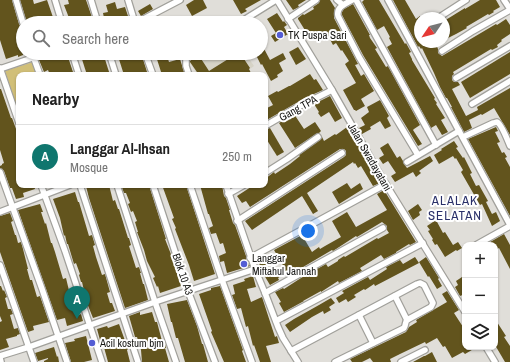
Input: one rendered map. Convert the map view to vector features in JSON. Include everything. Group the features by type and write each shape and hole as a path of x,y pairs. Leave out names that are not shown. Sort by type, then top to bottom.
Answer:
{"street":[{"path":"16,0 21,16"},
{"path":"55,0 60,16"},
{"path":"91,0 96,16"},
{"path":"128,0 133,16"},
{"path":"149,16 180,0"},
{"path":"251,16 277,0"},
{"name":"Jalan Swadayatani","path":"277,0 332,90 386,184 462,307"},
{"path":"288,20 316,0"},
{"path":"337,0 343,5"},
{"path":"352,0 343,5 337,12 338,16 359,57 418,155"},
{"path":"356,0 436,145"},
{"path":"388,0 510,226 481,242"},
{"path":"447,12 466,0"},
{"path":"442,51 510,9 504,0"},
{"path":"456,78 510,46"},
{"path":"16,114 0,69 21,60"},
{"path":"35,60 39,72"},
{"path":"74,60 78,72"},
{"path":"111,60 115,72"},
{"path":"147,60 151,72"},
{"path":"186,60 186,66 189,72"},
{"path":"472,104 510,81"},
{"name":"Gang TPA","path":"268,124 332,90"},
{"path":"463,137 496,122 501,127 510,146"},
{"path":"408,162 459,131"},
{"path":"268,171 318,137"},
{"path":"238,221 342,153"},
{"path":"0,172 67,362"},
{"path":"250,258 386,184"},
{"path":"42,188 65,251 102,362"},
{"path":"0,212 62,188"},
{"path":"81,188 138,362"},
{"path":"118,188 176,362"},
{"name":"Blok 10 A3","path":"154,188 188,291 215,362"},
{"path":"191,188 252,362"},
{"path":"227,188 254,269 283,338 298,362"},
{"path":"228,194 239,188"},
{"path":"265,293 383,228"},
{"path":"276,321 423,243"},
{"path":"0,266 34,362"},
{"path":"1,362 0,357 122,313 254,269"},
{"path":"291,351 420,283 424,285 433,303 431,308 407,320"},
{"path":"335,362 406,326 407,320 395,296"},
{"path":"359,315 373,343"},
{"path":"401,362 425,350"},
{"path":"488,350 495,362"}],"shaded area":[{"path":"188,60 250,60 254,66 245,72 196,72"},
{"path":"33,62 36,72 16,72 16,102 15,102 5,71"}],"building":[{"path":"0,0 12,0 17,16 16,56 6,59 0,40"},
{"path":"20,0 33,0 34,4 47,0 53,16 25,16"},
{"path":"68,0 86,0 92,16 68,16 64,5 69,4"},
{"path":"194,0 203,0 207,8 192,16 186,5"},
{"path":"233,0 261,0 245,9 247,11 241,14"},
{"path":"286,0 306,0 298,5 299,7 293,10"},
{"path":"320,0 330,0 335,8 334,18 358,64 355,65 361,76 364,74 374,91 361,99 365,106 356,111 343,90 356,83 345,64 349,61 336,43 333,45 326,32 313,40 298,19 303,14 304,15 314,9 313,7 319,3"},
{"path":"364,0 379,0 411,52 409,53 412,60 445,118 441,120 448,132 442,135 436,125 431,128 387,47 392,44 389,38 390,37 384,26 377,30 362,2"},
{"path":"393,0 405,0 414,16 414,39"},
{"path":"480,0 496,0 500,7 489,15 488,14 450,37 450,17"},
{"path":"115,2 117,9 125,7 128,16 104,16 103,13 108,12 106,5"},
{"path":"150,4 153,9 141,16 138,11"},
{"path":"353,4 370,35 370,38 377,48 375,49 386,67 388,66 420,125 413,130 422,144 418,146 363,55 342,15 344,9"},
{"path":"277,13 287,25 284,27 288,34 275,42 271,36 276,33 268,18"},
{"path":"506,19 510,25 510,34 501,40 502,41 497,45 498,47 492,50 491,49 453,72 454,74 452,76 452,80 454,82 458,82 460,85 452,89 466,116 478,110 477,107 510,88 510,135 494,108 469,120 472,128 464,132 422,48 438,48 438,53 442,56"},
{"path":"298,47 306,59 296,65 289,52"},
{"path":"510,52 510,74 470,98 461,82"},
{"path":"283,53 286,59 279,63 283,71 277,75 278,77 271,81 268,72 266,72 262,64 261,65 258,60 268,60 268,56 270,60"},
{"path":"39,60 69,60 73,72 49,72 48,70 44,72"},
{"path":"82,60 105,60 109,72 86,72"},
{"path":"119,60 143,60 147,72 123,72"},
{"path":"157,60 168,60 169,62 180,60 184,72 161,72"},
{"path":"202,60 209,71 227,60 245,60 250,68 250,72 197,72 190,61"},
{"path":"310,74 314,80 316,79 323,90 305,98 268,119 268,108 273,105 268,96 290,86"},
{"path":"1,89 16,129 16,188 35,189 23,193 24,197 16,199 12,188 10,188 4,171 0,168 0,166 4,163 0,150"},
{"path":"330,96 342,118 335,122 329,112 321,117 314,104"},
{"path":"380,100 389,116 387,118 391,126 385,129 380,121 370,127 371,129 362,134 359,128 365,125 361,118 369,112 367,107"},
{"path":"294,114 304,129 315,122 321,131 295,148 279,123"},
{"path":"347,127 380,183 373,186 361,166 358,168 353,162 307,193 318,211 313,214 302,196 252,230 245,221 344,157 346,155 346,151 344,149 340,149 250,207 246,201 242,203 237,196 249,188 268,188 268,177 290,164 322,137 324,141 335,134 336,135"},
{"path":"496,127 498,131 495,132 500,142 497,143 502,153 504,152 507,157 505,158 510,167 510,216 468,139"},
{"path":"270,128 284,152 277,156 268,142 268,129"},
{"path":"454,141 458,147 456,148 463,158 464,157 472,173 470,174 476,186 479,185 488,201 486,202 492,214 496,212 500,221 492,226 482,204 480,205 461,172 463,170 456,158 455,159 453,156 439,164 434,155"},
{"path":"388,143 397,158 400,156 407,168 430,156 433,161 419,171 421,173 416,177 413,172 395,182 391,176 396,173 388,161 383,164 379,158 384,155 380,148"},
{"path":"347,183 351,189 360,183 363,189 339,204 332,192"},
{"path":"86,188 110,188 113,201 115,200 119,209 129,238 131,245 129,246 136,268 139,267 148,300 125,308"},
{"path":"122,188 150,188 181,286 160,293 153,278 155,277 147,261 137,232 135,222 137,221 133,211 131,212 128,204 130,203 126,193 124,193"},
{"path":"163,188 187,188 215,274 194,281 175,229 176,228 172,219 174,218"},
{"path":"201,188 223,188 233,223 246,256 246,260 250,266 227,273 224,261 220,262 219,256 226,253 223,243 220,244 216,233 211,234 209,228 213,226"},
{"path":"384,190 416,242 410,245 409,244 384,259 381,255 360,268 362,271 339,283 338,281 284,312 279,303 281,302 275,292 283,288 284,289 326,264 328,267 344,256 345,257 377,238 378,239 389,233 387,226 382,222 298,270 297,267 288,272 278,278 279,280 270,285 261,270 258,259 264,257 269,272 272,270 274,273 284,267 274,250 302,235 312,252 319,247 320,249 341,237 332,221 347,212 356,227 387,210 377,194"},
{"path":"75,192 89,236 92,235 96,257 102,275 105,274 110,292 107,293 110,303 112,303 115,311 93,318 87,303 79,275 80,274 76,263 74,264 53,199"},
{"path":"40,204 43,212 41,212 45,224 46,223 63,279 66,278 77,316 81,314 83,321 67,326 65,318 57,320 18,210"},
{"path":"418,204 422,210 419,212 420,215 413,220 408,211"},
{"path":"10,213 13,221 11,222 18,243 21,242 30,280 32,280 37,297 40,296 49,322 33,326 34,330 28,332 0,252 0,216"},
{"path":"436,220 443,233 445,232 453,245 458,242 462,248 445,257 437,244 435,245 432,240 433,239 428,231 430,230 427,226"},
{"path":"504,234 510,245 510,269 498,248 498,242 490,242"},
{"path":"415,257 419,263 375,286 374,284 365,290 364,289 354,295 356,297 348,302 346,299 339,303 336,298 344,293 342,291 368,277 370,280 387,269 386,267 400,260 403,264"},
{"path":"426,257 439,278 438,279 442,286 437,289 419,262"},
{"path":"253,276 256,287 247,289 251,302 262,297 275,337 277,336 279,343 266,346 271,362 260,362 254,345 253,346 248,326 246,327 241,308 237,309 232,295 235,294 233,285 245,281 244,279"},
{"path":"462,277 462,295 460,296 455,287 458,285 456,281"},
{"path":"0,286 3,291 4,290 7,297 5,298 8,309 11,309 13,314 10,315 14,329 18,328 20,334 6,339 9,347 0,350 0,322 2,321 0,316"},
{"path":"220,286 246,362 224,362 211,332 212,331 199,294 211,290 211,288"},
{"path":"447,291 459,310 454,313 462,325 462,350 472,350 465,354 463,352 452,358 445,346 443,347 437,338 426,344 425,342 390,359 391,362 373,362 370,358 362,362 352,362 350,359 406,332 409,327 417,322 416,320 447,302 442,294"},
{"path":"331,298 335,303 329,307 331,310 324,314 323,311 290,332 285,325 294,319"},
{"path":"187,300 208,362 185,362 178,338 176,338 167,304"},
{"path":"140,312 140,315 152,312 155,322 157,322 162,341 164,341 169,362 142,362 141,350 137,337 135,337 129,316"},
{"path":"119,324 128,349 130,362 108,362 102,340 100,340 97,329 107,326 108,328"},
{"path":"498,324 506,336 504,337 510,346 510,362 505,362 498,350"},
{"path":"86,336 92,360 84,362 71,362 65,343 75,341 74,339"},
{"path":"54,347 59,362 44,362 48,358 38,361 35,353"},
{"path":"432,352 437,362 413,362 425,356"}],"place":[{"name":"TK Puspa Sari","path":"280,35"},
{"name":"Langgar Miftahul Jannah","path":"244,264"},
{"name":"Langgar Al-Ihsan","path":"77,319"},
{"name":"Acil kostum bjm","path":"92,343"}],"district":[{"name":"ALALAK SELATAN","path":"455,208"}]}
